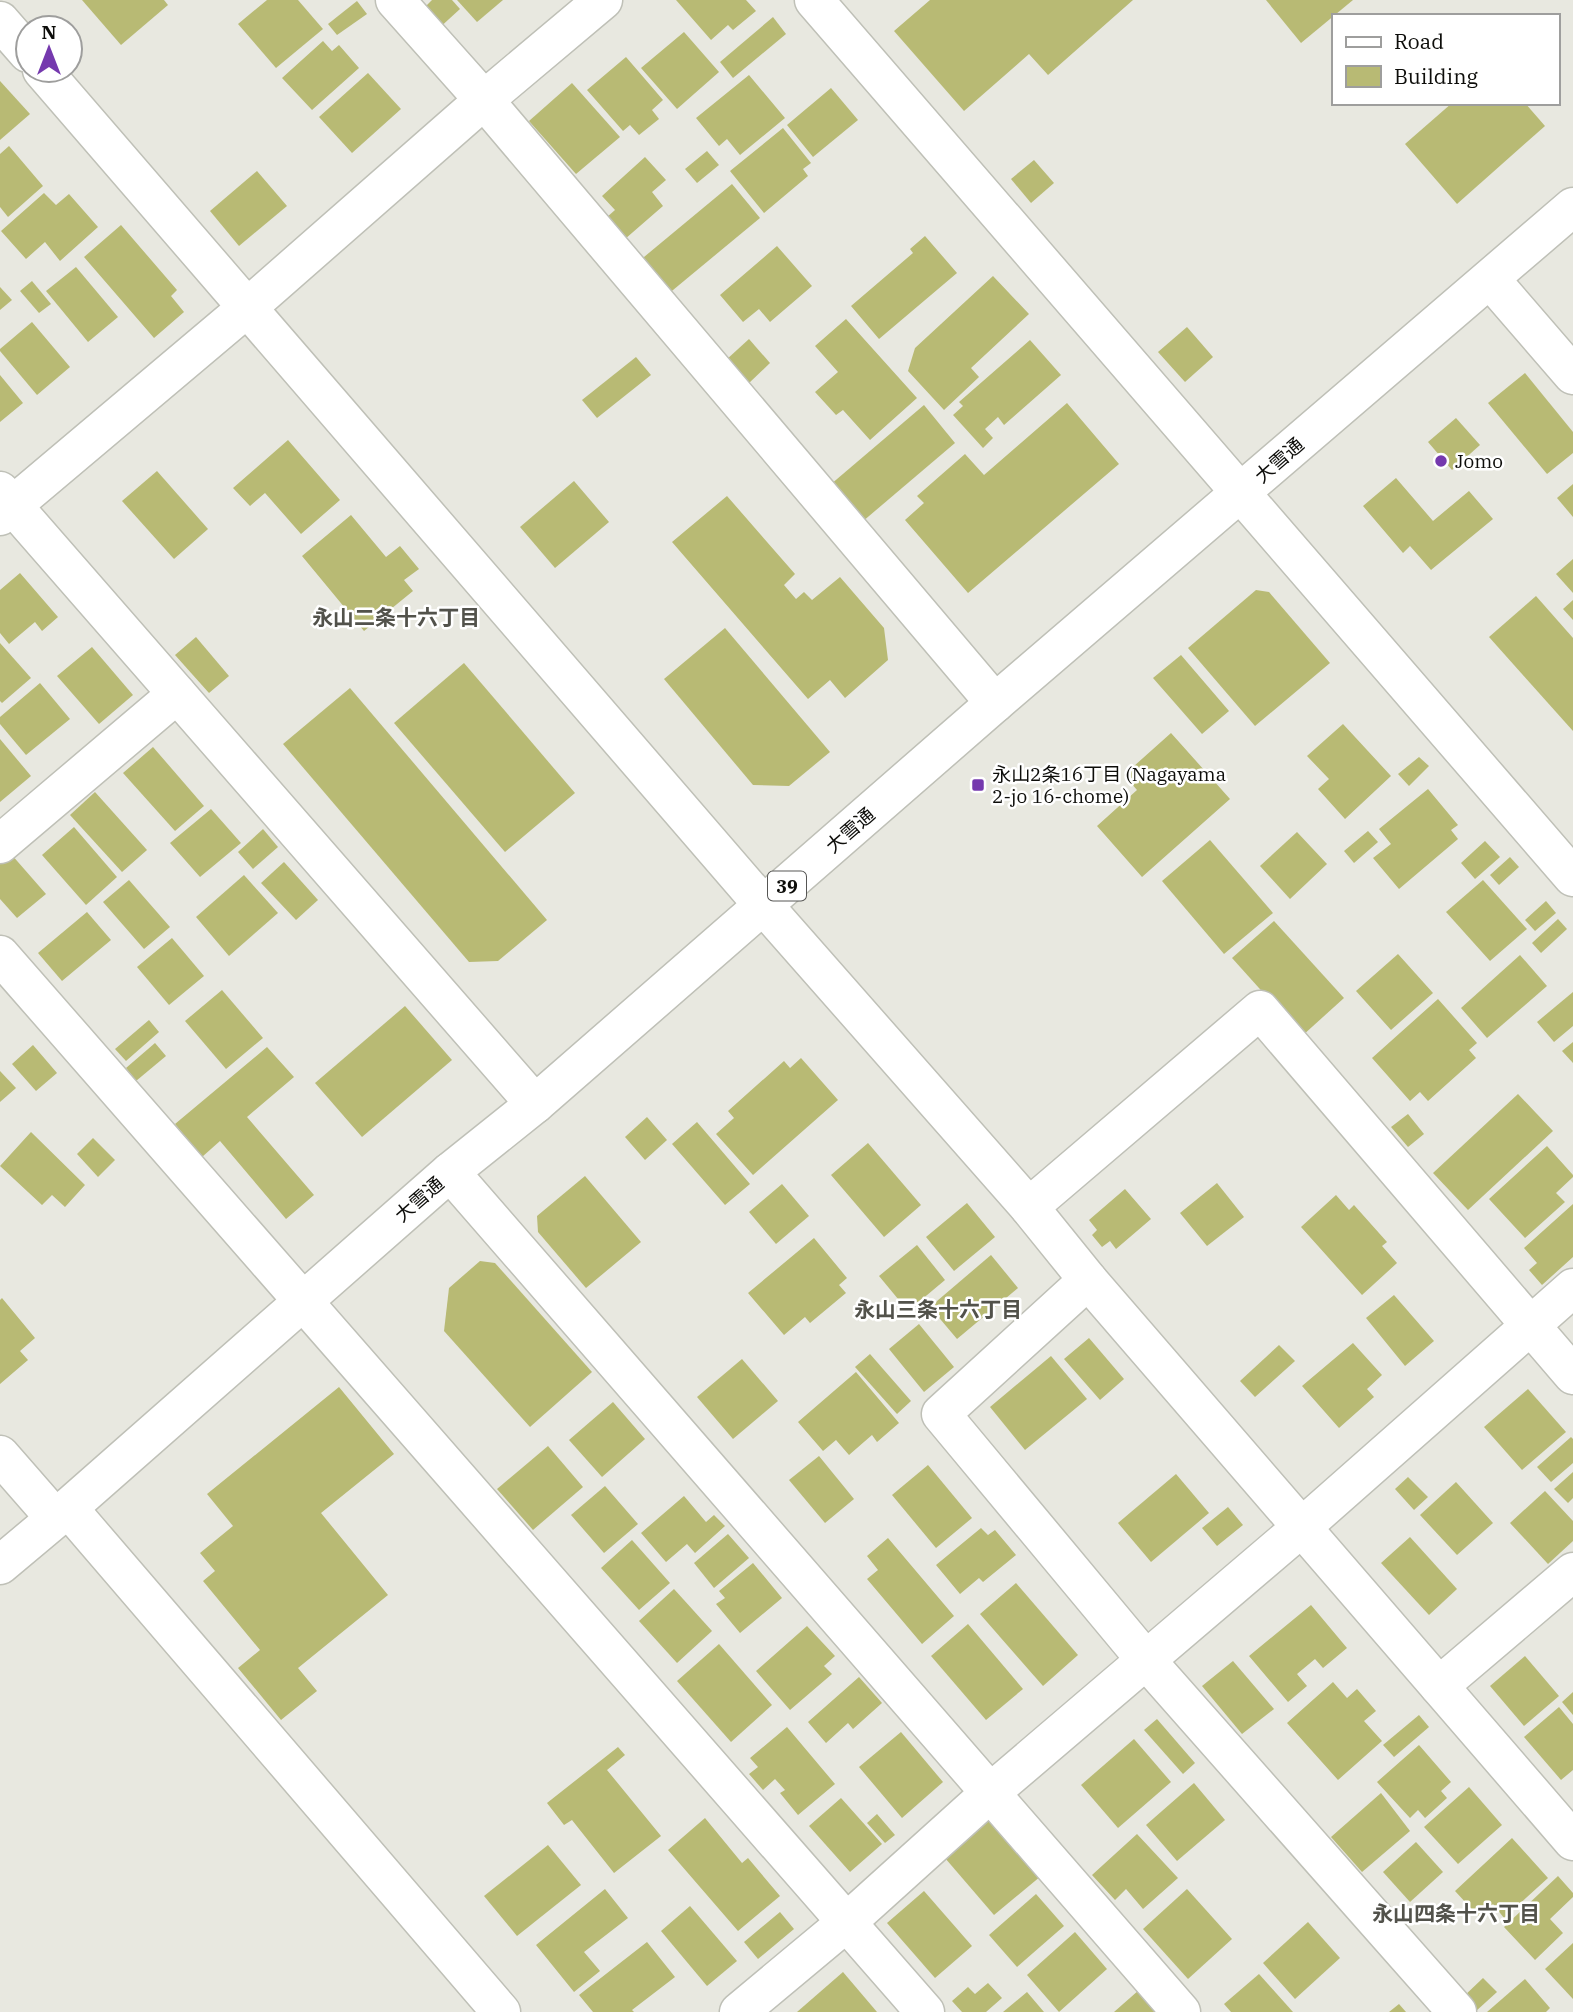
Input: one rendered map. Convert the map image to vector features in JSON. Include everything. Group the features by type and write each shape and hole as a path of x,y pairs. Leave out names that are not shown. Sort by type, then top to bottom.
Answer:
{"main road":[{"path":"395,0 484,100 995,703"},
{"path":"535,1104 177,694 4,504 248,307 484,100 603,0"},
{"path":"814,0 1573,877"},
{"path":"0,21 14,37"},
{"path":"55,84 764,906 1029,1207 1088,1280 1439,1686 1567,1820"},
{"name":"大雪通","path":"0,1565 450,1172 535,1104 995,703 1573,207"},
{"path":"1490,279 1573,375"},
{"path":"0,844 177,694"},
{"path":"0,955 925,2012"},
{"path":"1029,1207 1261,1010 1573,1375"},
{"path":"450,1172 1181,2012"},
{"path":"1088,1280 941,1414 1145,1659 1457,2012"},
{"path":"755,2007 990,1793 1301,1527 1573,1288"},
{"path":"0,1455 61,1513 501,2012"},
{"path":"1439,1686 1573,1573"}],"building":[{"path":"82,0 164,0 168,5 121,45"},
{"path":"267,0 298,0 323,29 276,68 238,24"},
{"path":"432,0 452,0 460,9 437,30 420,12"},
{"path":"457,0 503,0 477,22"},
{"path":"676,0 746,0 756,11 733,30 728,25 711,40"},
{"path":"930,0 1133,0 1048,75 1029,54 964,111 894,31"},
{"path":"1266,0 1353,0 1336,14 1332,14 1332,17 1301,43"},
{"path":"357,1 367,14 337,35 328,24"},
{"path":"773,17 786,34 733,78 720,62"},
{"path":"684,32 719,72 677,109 641,68"},
{"path":"323,41 332,51 339,45 359,68 312,110 282,78"},
{"path":"626,57 663,100 652,110 659,119 639,135 630,125 623,131 587,90"},
{"path":"368,73 401,109 352,153 319,117"},
{"path":"749,75 785,118 740,155 727,139 719,146 696,118"},
{"path":"0,81 30,114 0,140"},
{"path":"572,83 620,137 576,174 529,121"},
{"path":"831,88 858,120 813,157 787,125"},
{"path":"1450,105 1527,105 1545,126 1457,204 1405,144"},
{"path":"783,128 811,163 803,169 808,176 764,213 730,171"},
{"path":"9,146 43,186 8,217 0,207 0,154"},
{"path":"707,151 719,165 697,183 685,169"},
{"path":"645,157 666,180 652,192 663,206 625,239 606,218 615,210 602,196"},
{"path":"1034,160 1054,183 1031,203 1011,179"},
{"path":"257,171 287,206 239,246 210,211"},
{"path":"732,184 760,218 667,295 638,262"},
{"path":"44,193 56,205 69,194 98,227 60,261 45,242 26,259 1,231"},
{"path":"121,225 177,290 171,296 184,312 154,338 84,257"},
{"path":"925,236 957,273 879,339 851,306 913,253 910,249"},
{"path":"777,246 812,286 770,322 759,309 743,322 720,295"},
{"path":"76,267 118,317 88,342 46,291"},
{"path":"993,276 1029,314 971,368 979,377 944,410 908,371 915,348"},
{"path":"32,281 51,304 39,313 20,291"},
{"path":"0,287 12,300 0,310"},
{"path":"846,319 917,398 870,440 843,410 836,415 815,392 838,372 815,346"},
{"path":"32,322 70,367 37,395 0,351"},
{"path":"1187,327 1213,357 1185,382 1158,352"},
{"path":"749,339 770,363 748,384 726,360"},
{"path":"1030,340 1061,375 1004,425 998,417 985,429 993,438 983,448 953,415 963,406 959,402"},
{"path":"636,357 651,375 597,418 582,400"},
{"path":"1525,373 1573,432 1573,453 1547,474 1488,403"},
{"path":"0,375 23,403 0,422"},
{"path":"1067,403 1119,464 968,593 905,520 924,503 917,496 965,454 984,475"},
{"path":"924,405 955,443 862,522 830,485"},
{"path":"1456,418 1480,445 1452,470 1428,442"},
{"path":"288,440 340,500 301,534 265,493 250,506 233,488"},
{"path":"157,471 208,529 174,559 122,501"},
{"path":"1396,478 1433,521 1469,491 1493,519 1431,570 1410,546 1403,553 1363,506"},
{"path":"574,481 609,522 555,568 520,527"},
{"path":"1573,484 1573,517 1557,498"},
{"path":"727,496 795,574 784,585 796,599 804,592 812,600 840,577 884,628 888,660 845,698 830,680 808,699 672,542"},
{"path":"351,515 386,557 400,546 419,569 404,580 413,591 364,631 302,556"},
{"path":"1573,559 1573,593 1556,574"},
{"path":"20,573 58,617 42,631 35,622 9,644 0,633 0,590"},
{"path":"1256,590 1269,592 1330,663 1255,726 1188,648"},
{"path":"1536,596 1573,638 1573,731 1489,637"},
{"path":"1573,600 1573,620 1563,609"},
{"path":"725,628 830,752 789,786 753,785 664,679"},
{"path":"196,637 229,676 209,693 175,655"},
{"path":"0,643 31,678 2,703 0,701"},
{"path":"92,647 133,695 99,724 57,676"},
{"path":"1181,655 1229,711 1202,734 1153,678"},
{"path":"464,663 575,793 505,852 394,723"},
{"path":"40,683 70,719 26,755 0,724 0,717"},
{"path":"350,688 547,920 498,961 469,962 283,744"},
{"path":"1343,724 1391,776 1345,819 1318,789 1329,779 1307,756"},
{"path":"1171,733 1230,799 1142,877 1097,826 1137,790 1124,775"},
{"path":"0,739 31,776 0,802"},
{"path":"153,747 204,806 175,831 123,773"},
{"path":"1419,757 1429,766 1409,786 1398,774"},
{"path":"1428,789 1458,825 1451,830 1458,839 1399,889 1373,858 1391,844 1379,829"},
{"path":"95,792 147,850 122,872 70,815"},
{"path":"211,809 241,843 200,877 170,843"},
{"path":"74,827 117,877 86,905 42,855"},
{"path":"263,829 278,847 253,869 238,852"},
{"path":"1368,831 1378,842 1354,863 1344,851"},
{"path":"1297,832 1327,864 1290,899 1260,866"},
{"path":"1210,840 1273,913 1224,954 1162,881"},
{"path":"1485,841 1500,857 1475,879 1461,863"},
{"path":"11,854 46,894 17,918 0,899 0,863"},
{"path":"1510,857 1519,867 1499,885 1490,875"},
{"path":"284,862 318,900 296,920 261,883"},
{"path":"244,875 278,913 229,956 196,917"},
{"path":"129,880 170,927 144,949 103,902"},
{"path":"1483,880 1527,929 1490,961 1446,912"},
{"path":"1546,901 1556,913 1535,931 1525,920"},
{"path":"87,912 111,940 62,981 38,953"},
{"path":"1558,919 1567,929 1541,953 1532,943"},
{"path":"1274,921 1344,998 1302,1036 1232,958"},
{"path":"172,938 204,976 169,1005 137,967"},
{"path":"1398,954 1433,993 1391,1030 1356,991"},
{"path":"1520,955 1547,986 1487,1038 1461,1008"},
{"path":"222,990 263,1038 226,1069 185,1021"},
{"path":"1573,992 1573,1026 1554,1042 1537,1022"},
{"path":"1438,999 1477,1043 1469,1050 1476,1058 1428,1101 1420,1092 1410,1101 1372,1058"},
{"path":"405,1006 452,1060 362,1137 315,1083"},
{"path":"149,1020 159,1032 126,1061 115,1049"},
{"path":"1573,1042 1573,1063 1562,1051"},
{"path":"155,1043 166,1056 136,1081 126,1068"},
{"path":"33,1045 57,1073 36,1091 12,1064"},
{"path":"267,1047 294,1077 247,1117 314,1195 286,1219 220,1141 202,1157 175,1124"},
{"path":"801,1058 838,1100 753,1175 716,1134 734,1118 728,1111 784,1061 790,1068"},
{"path":"0,1071 16,1088 0,1102"},
{"path":"1518,1094 1553,1131 1468,1210 1433,1173"},
{"path":"1408,1114 1424,1134 1408,1147 1391,1127"},
{"path":"647,1117 667,1140 645,1160 625,1137"},
{"path":"697,1122 750,1184 725,1205 672,1144"},
{"path":"31,1132 85,1185 65,1207 52,1195 42,1205 0,1166"},
{"path":"93,1138 115,1160 98,1177 77,1154"},
{"path":"868,1143 921,1205 884,1237 831,1175"},
{"path":"1547,1146 1573,1177 1556,1193 1565,1202 1525,1238 1489,1199"},
{"path":"585,1176 641,1242 586,1288 538,1232 537,1216"},
{"path":"1217,1183 1244,1217 1207,1246 1180,1213"},
{"path":"782,1184 809,1216 776,1244 749,1212"},
{"path":"1125,1189 1151,1219 1116,1249 1110,1241 1102,1247 1092,1235 1097,1230 1089,1220"},
{"path":"1336,1195 1349,1210 1354,1205 1387,1242 1382,1246 1397,1263 1362,1295 1301,1227"},
{"path":"967,1203 995,1237 954,1271 926,1237"},
{"path":"1573,1204 1573,1257 1542,1285 1529,1270 1537,1263 1524,1248"},
{"path":"814,1238 847,1278 839,1285 846,1293 810,1323 805,1317 784,1335 748,1293"},
{"path":"917,1245 945,1280 908,1311 879,1276"},
{"path":"991,1255 1018,1288 957,1339 930,1307"},
{"path":"480,1261 495,1263 592,1372 530,1427 444,1331 449,1288"},
{"path":"1394,1295 1434,1341 1405,1366 1366,1318"},
{"path":"2,1298 35,1338 20,1351 28,1360 0,1384 0,1300"},
{"path":"919,1324 954,1367 924,1392 889,1349"},
{"path":"1089,1338 1124,1379 1100,1400 1064,1359"},
{"path":"1353,1343 1382,1375 1367,1389 1374,1397 1339,1428 1302,1386"},
{"path":"1279,1345 1295,1361 1255,1397 1240,1381"},
{"path":"870,1354 911,1401 897,1414 855,1367"},
{"path":"1051,1356 1087,1399 1025,1450 990,1407"},
{"path":"742,1359 778,1401 733,1439 697,1397"},
{"path":"856,1372 899,1423 877,1442 872,1435 849,1455 836,1440 823,1451 798,1422"},
{"path":"339,1387 394,1454 321,1513 388,1595 298,1668 317,1691 281,1720 238,1668 260,1650 203,1581 215,1571 200,1553 233,1526 207,1494"},
{"path":"1528,1389 1566,1432 1522,1470 1484,1427"},
{"path":"613,1402 645,1439 602,1477 569,1440"},
{"path":"1571,1437 1573,1463 1551,1482 1537,1467"},
{"path":"548,1446 583,1487 533,1530 497,1489"},
{"path":"819,1456 854,1499 825,1523 789,1480"},
{"path":"928,1465 972,1518 936,1548 892,1495"},
{"path":"1573,1472 1573,1498 1568,1503 1554,1489"},
{"path":"1176,1474 1209,1513 1151,1562 1118,1523"},
{"path":"1408,1477 1428,1497 1414,1510 1395,1489"},
{"path":"1456,1482 1493,1523 1457,1555 1420,1515"},
{"path":"605,1486 638,1524 604,1553 571,1515"},
{"path":"1545,1491 1573,1521 1573,1541 1548,1564 1510,1523"},
{"path":"684,1496 706,1522 714,1515 725,1526 695,1553 687,1544 666,1562 641,1533"},
{"path":"1228,1507 1243,1525 1217,1546 1202,1528"},
{"path":"981,1528 988,1535 995,1530 1016,1555 983,1582 979,1578 960,1594 936,1565"},
{"path":"728,1534 749,1558 714,1588 694,1563"},
{"path":"1410,1537 1457,1589 1429,1615 1381,1563"},
{"path":"888,1538 954,1616 922,1644 867,1579 878,1570 867,1556"},
{"path":"632,1540 670,1583 639,1610 601,1568"},
{"path":"753,1563 782,1598 740,1633 716,1604 725,1598 719,1591"},
{"path":"1016,1583 1078,1655 1043,1686 980,1614"},
{"path":"674,1589 712,1631 677,1663 639,1621"},
{"path":"1311,1605 1347,1648 1323,1668 1315,1659 1297,1674 1307,1686 1288,1702 1249,1656"},
{"path":"968,1624 1023,1689 986,1720 931,1656"},
{"path":"807,1626 835,1656 824,1666 832,1674 790,1710 756,1671"},
{"path":"719,1644 772,1705 731,1742 677,1681"},
{"path":"1525,1656 1559,1696 1524,1726 1490,1686"},
{"path":"1233,1661 1274,1709 1242,1734 1202,1686"},
{"path":"859,1677 882,1703 853,1729 848,1723 826,1743 808,1722"},
{"path":"1333,1682 1347,1698 1357,1689 1376,1711 1364,1721 1382,1741 1338,1780 1287,1723"},
{"path":"1573,1692 1573,1715 1562,1702"},
{"path":"1559,1707 1573,1724 1573,1770 1561,1780 1524,1737"},
{"path":"1419,1715 1429,1727 1394,1757 1383,1745"},
{"path":"1157,1719 1195,1763 1183,1774 1144,1730"},
{"path":"787,1727 835,1784 798,1815 780,1793 785,1790 775,1779 763,1790 749,1774 758,1767 750,1758"},
{"path":"901,1732 943,1782 902,1818 859,1767"},
{"path":"1134,1739 1171,1782 1118,1828 1081,1785"},
{"path":"1419,1745 1451,1782 1441,1791 1447,1798 1425,1818 1418,1810 1410,1818 1377,1782"},
{"path":"618,1747 625,1755 607,1770 661,1836 614,1873 572,1820 564,1825 547,1803"},
{"path":"1194,1783 1225,1820 1177,1861 1146,1825"},
{"path":"1469,1787 1502,1825 1458,1864 1424,1827"},
{"path":"1381,1793 1410,1831 1362,1872 1331,1837"},
{"path":"841,1798 882,1844 850,1872 809,1826"},
{"path":"877,1814 895,1835 885,1843 867,1823"},
{"path":"705,1818 742,1863 748,1858 780,1896 738,1931 668,1850"},
{"path":"992,1818 1041,1876 994,1915 945,1858"},
{"path":"1137,1834 1178,1878 1143,1909 1126,1889 1115,1900 1092,1875"},
{"path":"1512,1838 1548,1878 1504,1918 1493,1904 1479,1917 1455,1891"},
{"path":"1416,1842 1443,1872 1410,1902 1383,1872"},
{"path":"548,1845 581,1885 517,1936 484,1896"},
{"path":"1558,1876 1573,1893 1573,1897 1550,1919 1563,1933 1535,1960 1504,1927"},
{"path":"605,1889 628,1918 584,1952 600,1971 574,1992 536,1945"},
{"path":"1187,1889 1232,1939 1188,1979 1143,1929"},
{"path":"924,1891 972,1946 935,1978 887,1923"},
{"path":"1036,1894 1064,1926 1017,1967 989,1935"},
{"path":"690,1906 737,1961 707,1986 661,1931"},
{"path":"780,1912 794,1929 758,1959 744,1942"},
{"path":"1308,1922 1340,1958 1295,1999 1263,1963"},
{"path":"1075,1932 1107,1969 1059,2012 1027,1975"},
{"path":"647,1942 675,1977 632,2010 634,2012 593,2012 579,1995"},
{"path":"1573,1943 1573,1999 1545,1969"},
{"path":"843,1972 877,2012 797,2012"},
{"path":"1259,1974 1293,2012 1231,2012 1224,2004"},
{"path":"1483,1978 1497,1992 1475,2012 1461,1999"},
{"path":"1525,1979 1550,2008 1546,2012 1487,2012"},
{"path":"988,1983 1002,1998 986,2012 962,2012 952,2001 968,1987 975,1994"},
{"path":"1139,1990 1158,2012 1114,2012"},
{"path":"1027,1992 1044,2012 1003,2012"},
{"path":"1399,2004 1406,2012 1389,2012"}],"place":[{"name":"Jomo","path":"1441,461"},
{"name":"永山2条16丁目 (Nagayama 2-jo 16-chome)","path":"978,785"}],"district":[{"name":"永山二条十六丁目","path":"396,617"},
{"name":"永山三条十六丁目","path":"938,1309"},
{"name":"永山四条十六丁目","path":"1456,1913"}]}
